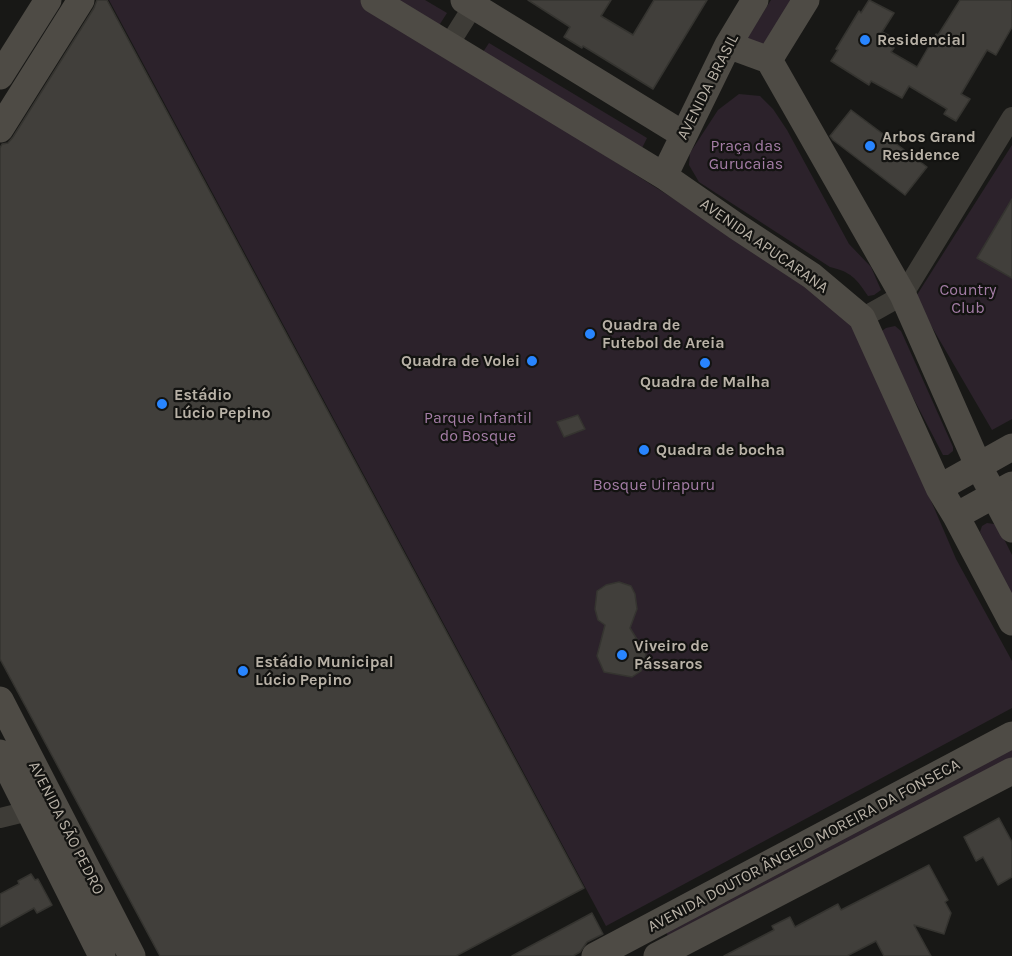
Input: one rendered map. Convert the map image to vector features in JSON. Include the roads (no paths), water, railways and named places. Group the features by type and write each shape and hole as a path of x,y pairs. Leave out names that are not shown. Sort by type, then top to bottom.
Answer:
{"street":[{"path":"0,76 48,0"},
{"path":"0,129 81,0"},
{"name":"AVENIDA APUCARANA","path":"374,0 664,176 812,276 862,318 939,488 1012,622"},
{"name":"AVENIDA BRASIL","path":"664,176 728,45 755,0"},
{"path":"769,60 806,0"},
{"path":"448,46 471,2 684,135"},
{"path":"728,45 769,60 903,295 978,465 1003,490 1012,529"},
{"path":"862,318 903,295 1012,117"},
{"path":"939,488 1012,447"},
{"path":"956,516 1003,490"},
{"name":"AVENIDA SÃO PEDRO","path":"0,700 102,956"},
{"name":"AVENIDA DOUTOR ÂNGELO MOREIRA DA FONSECA","path":"596,956 1012,735"},
{"name":"AVENIDA SÃO PEDRO","path":"0,753 42,807 132,956"},
{"name":"AVENIDA DOUTOR ÂNGELO MOREIRA DA FONSECA","path":"656,956 1012,771"},
{"path":"0,818 42,807"},
{"path":"644,931 656,956"}],"place":[{"name":"Residencial","path":"865,40"},
{"name":"Arbos Grand Residence","path":"870,146"},
{"name":"Quadra de Futebol de Areia","path":"590,334"},
{"name":"Quadra de Volei","path":"532,361"},
{"name":"Quadra de Malha","path":"705,363"},
{"name":"Estádio Lúcio Pepino","path":"162,404"},
{"name":"Quadra de bocha","path":"644,450"},
{"name":"Viveiro de Pássaros","path":"622,655"},
{"name":"Estádio Municipal Lúcio Pepino","path":"243,671"}],"park label":[{"name":"Praça das Gurucaias","path":"746,155"},
{"name":"Country Club","path":"968,299"},
{"name":"Parque Infantil do Bosque","path":"478,427"},
{"name":"Bosque Uirapuru","path":"654,485"}]}
